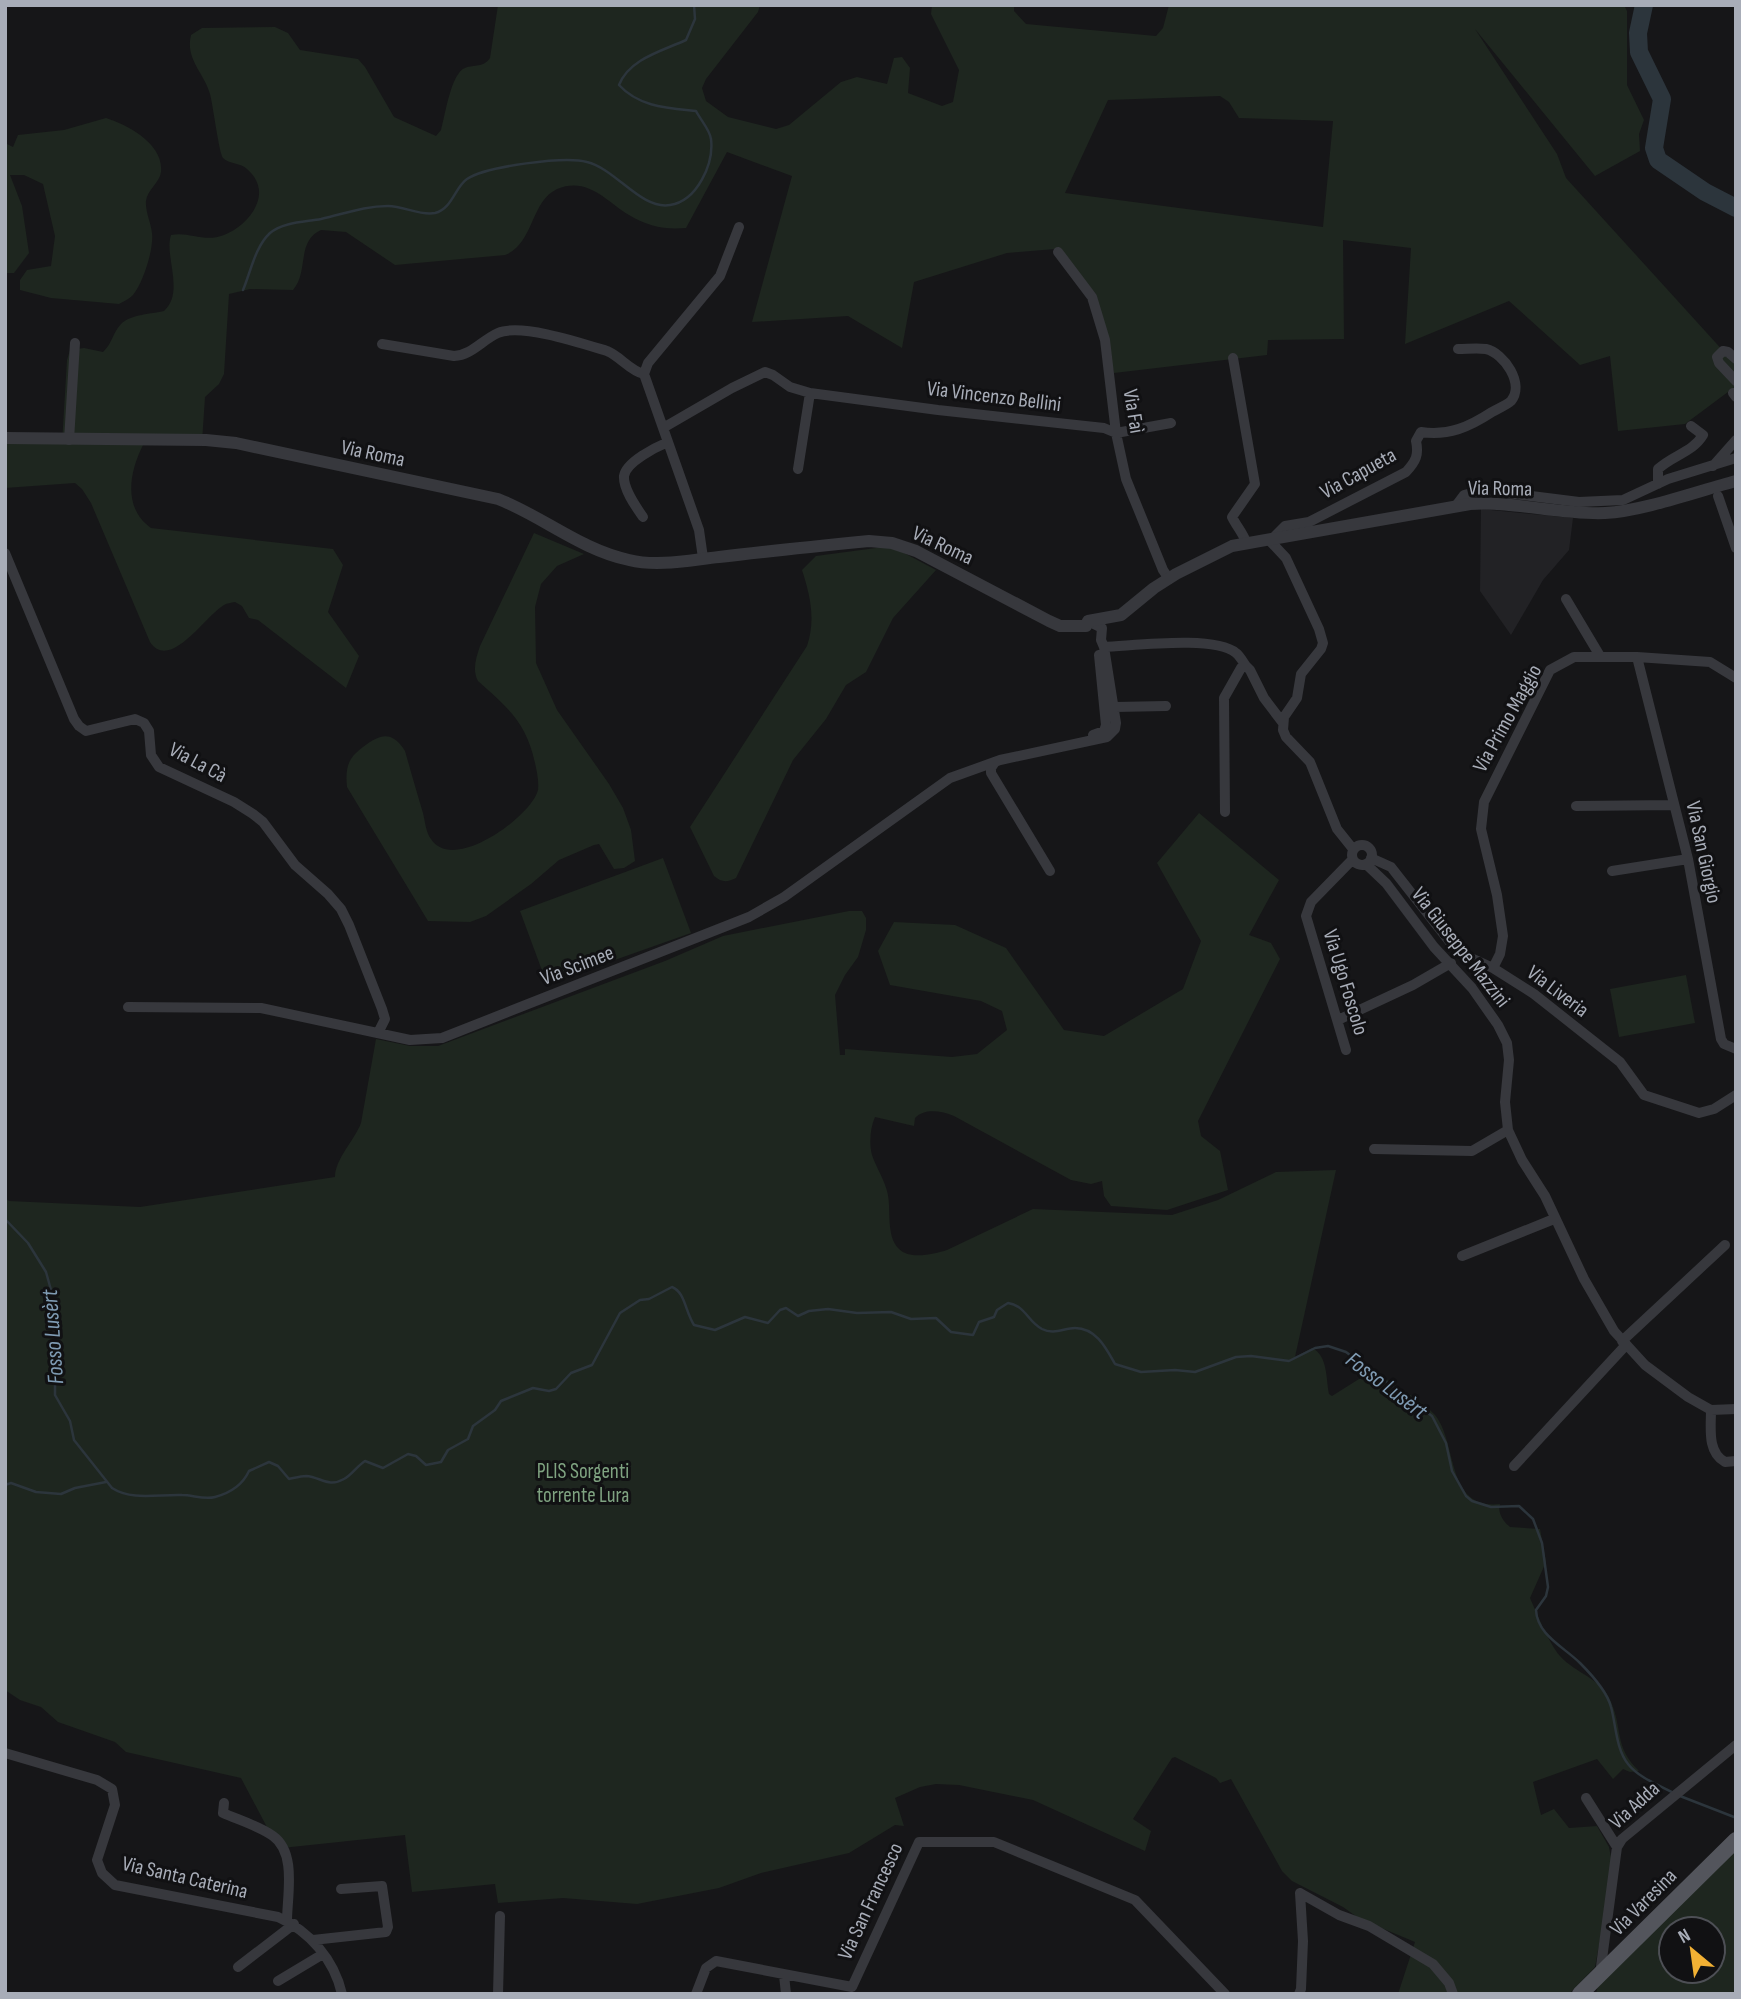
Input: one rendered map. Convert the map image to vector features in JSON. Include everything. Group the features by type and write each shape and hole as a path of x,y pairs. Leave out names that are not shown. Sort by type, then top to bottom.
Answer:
{"main road":[{"name":"Via Varesina","path":"1580,1994 1736,1840"}],"street":[{"path":"704,558 699,530 644,373 648,363 720,276 739,227"},
{"name":"Via Faì","path":"1058,252 1092,297 1105,340 1116,433 1126,479 1169,579"},
{"path":"382,344 463,356 500,332 520,330 607,351 636,372 644,373"},
{"path":"69,440 75,343"},
{"name":"Via Capueta","path":"1270,541 1285,526 1309,522 1406,472 1416,462 1416,441 1421,432 1437,434 1470,426 1511,401 1515,391 1508,365 1487,349 1458,349"},
{"path":"1735,390 1717,357 1723,351 1736,359"},
{"path":"1233,358 1255,484 1232,516 1242,530 1247,544"},
{"name":"Via Vincenzo Bellini","path":"663,428 765,372 790,387 805,391 1104,428 1116,433 1171,423"},
{"path":"798,469 805,391"},
{"path":"1658,484 1658,469 1697,445 1703,435 1691,426"},
{"name":"Via Roma","path":"5,438 206,440 236,443 498,499 590,546 627,560 654,563 869,541 892,543 916,551 1060,626 1086,626 1087,621 1121,615 1169,579 1232,547 1487,503 1605,513 1624,511 1736,481"},
{"path":"1713,466 1736,440"},
{"path":"643,517 625,484 624,477 632,465 651,450 668,442"},
{"path":"1455,507 1464,495 1483,490 1579,502 1623,500 1658,484 1736,458"},
{"path":"1718,496 1736,548"},
{"path":"1270,541 1286,558 1323,643 1301,674 1297,698 1283,723"},
{"name":"Via La Cà","path":"5,553 79,726 86,731 135,719 141,720 149,731 151,755 159,767 234,802 263,822 295,865 341,909 382,1009 385,1019 379,1033"},
{"path":"1566,599 1600,656"},
{"path":"1087,621 1102,628 1100,633 1115,707 1116,723 1109,729"},
{"path":"1087,621 1100,639 1109,729"},
{"path":"1104,647 1203,643 1237,653 1264,698 1283,723 1286,737 1310,762 1337,829 1360,865 1369,861 1371,851 1368,846 1362,845 1353,854"},
{"name":"Via Primo Maggio","path":"1493,968 1500,954 1503,936 1497,895 1481,829 1484,802 1550,670 1574,657 1637,657 1710,662 1736,678"},
{"name":"Via San Giorgio","path":"1637,657 1688,859 1721,1039 1724,1044 1736,1049"},
{"path":"1225,812 1224,698 1241,668 1246,666"},
{"path":"1115,707 1166,706"},
{"name":"Via Scimee","path":"128,1007 261,1008 410,1040 442,1038 729,926 784,897 950,778 995,762 1081,741 1109,729"},
{"path":"995,762 991,774 1050,872"},
{"path":"1576,806 1674,806"},
{"name":"Via Ugo Foscolo","path":"1346,1050 1306,916 1311,902 1353,854"},
{"path":"1612,872 1688,859"},
{"name":"Via Liveria","path":"1369,861 1391,867 1449,941 1471,958 1493,968 1534,994 1620,1062 1644,1095 1699,1113 1714,1109 1736,1095"},
{"name":"Via Giuseppe Mazzini","path":"1369,861 1498,1025 1507,1043 1505,1102 1508,1130 1522,1160 1545,1196 1584,1279 1607,1320 1624,1343 1662,1378 1711,1410"},
{"path":"1338,1020 1413,985 1451,963"},
{"path":"1374,1149 1472,1151 1508,1130"},
{"path":"1462,1256 1555,1219"},
{"path":"1514,1466 1624,1343 1725,1245"},
{"path":"1736,1409 1711,1410 1715,1454 1725,1462 1736,1461"},
{"name":"Via Adda","path":"1594,1983 1616,1847 1622,1839 1736,1745"},
{"name":"Via Santa Caterina","path":"5,1753 97,1780 112,1789 115,1805 97,1860 103,1873 116,1885 278,1917 313,1940 334,1969 342,1994"},
{"name":"Via Adda","path":"1586,1798 1616,1847"},
{"path":"224,1803 223,1813 274,1837 282,1846 288,1861 290,1923 238,1967"},
{"name":"Via San Francesco","path":"696,1994 706,1968 716,1961 852,1987 919,1842 994,1842 1135,1900 1225,1994"},
{"path":"313,1940 386,1932 382,1886 341,1889"},
{"path":"1299,1994 1303,1941 1300,1893 1339,1915 1369,1926 1433,1964 1449,1983 1453,1994"},
{"path":"498,1994 500,1916"},
{"path":"278,1981 323,1954"},
{"path":"784,1975 786,1994"}],"shaded area":[{"path":"1481,509 1573,518 1569,550 1543,580 1511,635 1480,591"}],"green space":[{"path":"498,5 760,5 758,12 706,79 702,88 706,101 728,117 776,129 789,125 841,82 857,77 887,84 894,58 902,57 910,68 908,93 942,106 953,102 959,70 931,14 932,5 1014,5 1014,11 1026,24 1156,36 1163,28 1169,5 1624,5 1627,11 1627,85 1644,120 1639,134 1640,151 1595,176 1475,29 1557,154 1566,178 1736,365 1736,386 1685,424 1618,431 1610,356 1580,365 1509,301 1405,344 1411,248 1343,240 1344,339 1268,340 1267,355 1114,373 1096,294 1055,249 1007,253 914,282 902,348 848,316 752,322 792,176 727,152 686,228 663,228 643,222 588,188 568,186 548,195 522,242 505,255 395,265 346,232 321,230 308,241 301,275 293,290 250,289 229,294 224,374 219,384 205,397 202,442 143,445 134,467 132,500 142,520 151,528 333,549 343,565 328,612 359,656 346,688 258,620 249,618 242,606 235,602 225,604 177,646 167,650 158,649 150,642 91,503 82,489 75,483 5,488 5,444 62,443 67,360 70,350 84,348 103,352 118,327 125,321 136,316 164,311 170,303 174,284 171,235 210,238 224,235 242,224 255,207 259,188 255,178 244,167 226,160 221,154 210,94 193,59 191,35 202,28 275,27 288,33 300,50 358,59 394,117 436,136 441,130 452,86 460,72 485,63 490,58","holes":["1220,96 1229,102 1239,118 1333,121 1323,227 1065,193 1108,100"]},
{"path":"106,118 143,137 151,144 160,162 160,176 146,201 152,240 150,256 140,282 133,295 119,304 51,298 20,290 20,280 27,270 51,266 55,236 43,184 24,175 10,175 22,206 29,253 14,273 5,273 5,143 13,147 18,135 64,130"},
{"path":"534,533 584,554 557,566 541,584 535,607 536,663 557,710 623,808 631,830 635,861 624,868 614,869 599,844 594,845 559,860 486,916 470,922 428,921 347,787 348,765 356,753 375,739 386,736 400,744 405,751 428,834 442,848 456,850 473,846 507,826 533,801 538,790 538,780 527,737 507,708 478,681 475,668 480,646"},
{"path":"891,546 936,570 893,618 866,672 846,685 826,719 793,760 736,878 720,880 714,876 690,827 807,646 811,607 802,570 816,556"},
{"name":"PLIS Sorgenti torrente Lura","path":"1199,813 1279,880 1249,935 1271,943 1280,959 1198,1121 1201,1136 1220,1151 1228,1190 1167,1210 1111,1206 1104,1196 1102,1181 1091,1184 1071,1180 954,1116 939,1112 923,1113 915,1118 914,1126 875,1117 871,1131 871,1151 887,1191 892,1236 899,1249 904,1252 929,1254 947,1250 1033,1209 1172,1215 1218,1200 1276,1172 1336,1170 1295,1357 1312,1348 1317,1351 1324,1362 1329,1394 1332,1396 1359,1379 1377,1372 1415,1398 1435,1415 1442,1427 1461,1486 1470,1497 1482,1503 1500,1504 1500,1514 1510,1527 1540,1529 1546,1562 1530,1598 1560,1656 1607,1694 1615,1712 1622,1746 1639,1771 1630,1772 1623,1769 1613,1779 1597,1759 1533,1782 1541,1815 1554,1809 1569,1828 1597,1826 1609,1847 1613,1868 1595,1967 1569,1994 1398,1994 1415,1942 1360,1919 1343,1907 1292,1881 1282,1871 1231,1779 1220,1783 1216,1778 1175,1757 1133,1819 1151,1831 1145,1851 1033,1800 959,1785 936,1784 920,1787 895,1798 904,1826 895,1825 849,1853 761,1873 719,1888 637,1904 563,1898 498,1903 495,1884 412,1892 405,1835 282,1848 269,1831 241,1778 126,1752 115,1742 58,1722 41,1707 20,1700 5,1690 5,1198 9,1201 140,1207 335,1177 338,1163 361,1123 376,1039 410,1046 438,1046 665,961 723,936 849,911 862,911 866,918 866,930 858,957 835,995 840,1055 845,1055 845,1049 952,1057 977,1054 1007,1030 1002,1011 981,1001 890,985 878,951 894,922 955,925 1006,948 1064,1030 1104,1036 1183,989 1201,941 1157,863"},
{"path":"663,858 691,933 547,984 520,911"},
{"path":"1686,975 1695,1023 1619,1037 1610,989"},
{"path":"1736,1844 1736,1994 1596,1994 1599,1980 1657,1922 1657,1985 1727,1985 1727,1915 1664,1915"}],"waterway":[{"path":"243,290 261,245 275,229 379,206 435,213 449,203 467,179 508,166 576,160 598,166 639,195 659,205 670,205 688,197 702,180 710,159 709,132 696,111 645,102 619,85 638,62 686,40 695,19 694,5"},
{"path":"1644,5 1638,33 1639,52 1662,99 1654,148 1658,160 1705,192 1736,208"},
{"name":"Fosso Lusèrt","path":"5,1219 28,1243 46,1272 51,1290 55,1395 70,1421 74,1440 112,1488 137,1496 215,1497 235,1487 249,1471 269,1462 278,1466 289,1479 306,1476 329,1482 347,1477 365,1461 383,1468 408,1454 416,1456 426,1465 441,1462 448,1450 468,1439 473,1426 495,1410 501,1401 533,1388 549,1391 556,1389 571,1373 592,1365 620,1313 640,1300 649,1299 672,1287 680,1293 694,1325 715,1330 745,1317 768,1323 780,1310 786,1308 798,1316 809,1311 828,1309 857,1313 891,1312 911,1319 936,1318 951,1332 973,1335 979,1322 994,1317 997,1310 1008,1303 1019,1307 1037,1326 1046,1331 1075,1328 1089,1331 1100,1340 1115,1364 1141,1372 1195,1372 1236,1357 1251,1356 1289,1361 1315,1348 1328,1346 1346,1352 1432,1416 1446,1443 1452,1471 1466,1496 1472,1501 1491,1507 1519,1506 1533,1519 1542,1543 1548,1587 1546,1596 1536,1610 1541,1627 1552,1640 1574,1657 1603,1689 1611,1707 1621,1751 1628,1764 1643,1777 1674,1793"},
{"path":"5,1485 11,1483 36,1492 61,1494 75,1488 106,1482"},
{"name":"Fosso Lusèrt","path":"1680,1796 1734,1817"}]}
